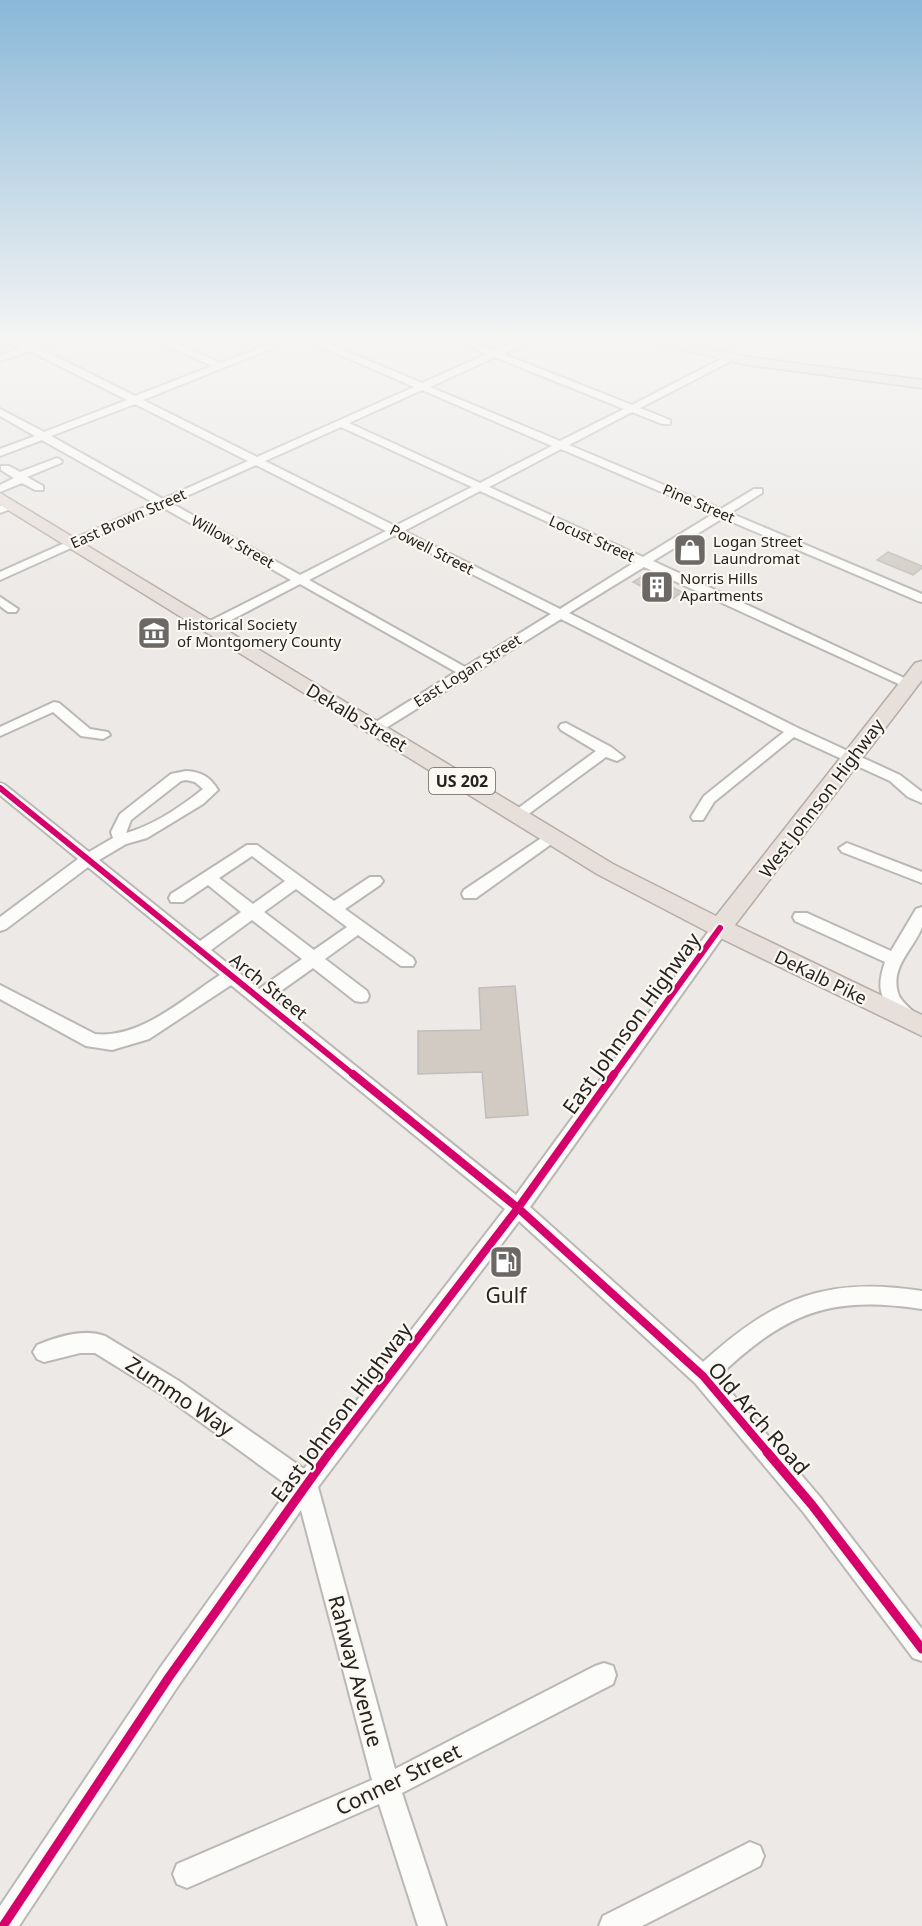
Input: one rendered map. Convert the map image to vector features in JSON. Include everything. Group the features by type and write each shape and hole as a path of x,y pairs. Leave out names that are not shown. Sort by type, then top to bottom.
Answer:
{"highway":[{"name":"Dekalb Street","path":"4,504 72,543 605,869 720,928"},
{"name":"West Johnson Highway","path":"720,928 922,667"},
{"name":"DeKalb Pike","path":"720,928 921,1025"}],"street":[{"name":"Willow Street","path":"29,429 164,502 465,672"},
{"path":"0,453 63,429"},
{"name":"Powell Street","path":"193,429 851,760 895,778 913,794 922,798"},
{"name":"East Brown Street","path":"0,576 328,429"},
{"name":"Locust Street","path":"354,429 908,683"},
{"name":"Pine Street","path":"521,429 922,598"},
{"path":"208,627 593,429"},
{"path":"0,489 57,460"},
{"path":"5,468 39,488"},
{"name":"East Logan Street","path":"376,728 758,491"},
{"path":"0,601 12,609"},
{"path":"0,732 54,706 86,733 103,735"},
{"path":"518,815 612,754 566,727"},
{"path":"698,817 709,799 793,731"},
{"path":"0,925 87,860 121,840 142,834 198,801 212,790 208,783 196,776 176,777 125,817 118,832 121,840"},
{"name":"Arch Street","path":"0,788 518,1208"},
{"path":"470,894 552,836"},
{"path":"848,848 922,878"},
{"path":"177,898 252,849 406,962"},
{"path":"209,878 361,996"},
{"path":"200,949 296,881"},
{"path":"334,909 375,881"},
{"path":"921,1025 895,1008 890,996 888,975 894,959 922,913"},
{"path":"801,917 894,959"},
{"path":"260,997 358,927"},
{"name":"East Johnson Highway","path":"7,1921 170,1677 306,1484 518,1208 720,928"},
{"path":"0,991 92,1041 112,1043 143,1034 233,975"},
{"name":"Old Arch Road","path":"518,1208 703,1376 812,1505 922,1649"},
{"path":"703,1376 757,1329 801,1306 855,1294 922,1300"},
{"name":"Zummo Way","path":"44,1352 80,1343 98,1342 171,1388 306,1484"},
{"name":"Rahway Avenue","path":"306,1484 387,1787 432,1926"},
{"name":"Conner Street","path":"187,1874 387,1787 604,1675"},
{"path":"613,1926 750,1856"}],"building":[{"path":"888,552 922,566 922,568 913,575 877,560"},
{"name":"Norris Hills Apartments","path":"646,574 682,592 669,601 633,582"},
{"path":"515,986 528,1115 486,1118 482,1072 418,1074 418,1031 481,1030 479,988"}],"cycle path":[{"path":"0,788 518,1208 703,1376 812,1505 922,1649"},
{"path":"3,1926 169,1677 306,1484 518,1208 720,928"}],"place":[{"name":"Logan Street Laundromat","path":"690,550"},
{"name":"Norris Hills Apartments","path":"657,587"},
{"name":"Historical Society of Montgomery County","path":"154,633"},
{"name":"Gulf","path":"506,1262"}]}
